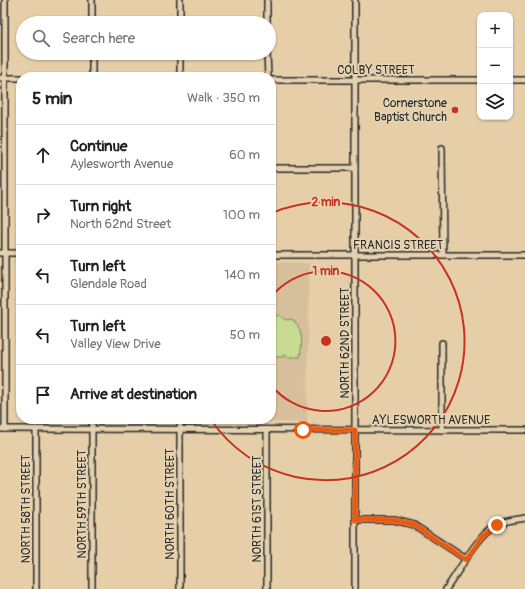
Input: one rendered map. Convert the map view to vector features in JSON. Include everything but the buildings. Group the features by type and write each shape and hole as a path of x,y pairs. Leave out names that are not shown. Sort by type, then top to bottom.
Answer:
{"street":[{"path":"2,429 2,78 4,0"},
{"path":"92,0 92,16"},
{"path":"180,0 180,16"},
{"path":"267,0 267,16"},
{"name":"NORTH 62ND STREET","path":"355,0 355,589"},
{"path":"92,60 92,72"},
{"path":"180,60 180,72"},
{"path":"268,60 268,72"},
{"path":"2,78 16,78"},
{"name":"COLBY STREET","path":"276,80 477,80"},
{"path":"513,80 525,80"},
{"path":"442,148 443,255"},
{"path":"276,168 355,168"},
{"path":"2,253 16,253"},
{"name":"FRANCIS STREET","path":"276,255 525,255"},
{"path":"442,343 442,430"},
{"name":"NORTH 59TH STREET","path":"92,424 92,589"},
{"name":"NORTH 60TH STREET","path":"180,424 180,589"},
{"name":"AYLESWORTH AVENUE","path":"2,429 525,430"},
{"name":"NORTH 58TH STREET","path":"36,429 36,589"},
{"name":"NORTH 61ST STREET","path":"267,430 267,589"},
{"path":"446,589 480,539 489,530 503,522 525,518"},
{"path":"355,520 394,520 414,525 466,560"}],"shaded area":[{"path":"276,262 309,263 307,422 276,422"}],"green space":[{"path":"278,315 286,320 292,319 299,327 302,341 300,357 287,357 286,355 283,355 283,357 276,357 276,316"}],"place":[{"name":"Cornerstone Baptist Church","path":"455,110"}],"route":[{"path":"303,430 355,430 355,520 394,520 414,525 466,560 480,539 489,530 497,525"}]}
